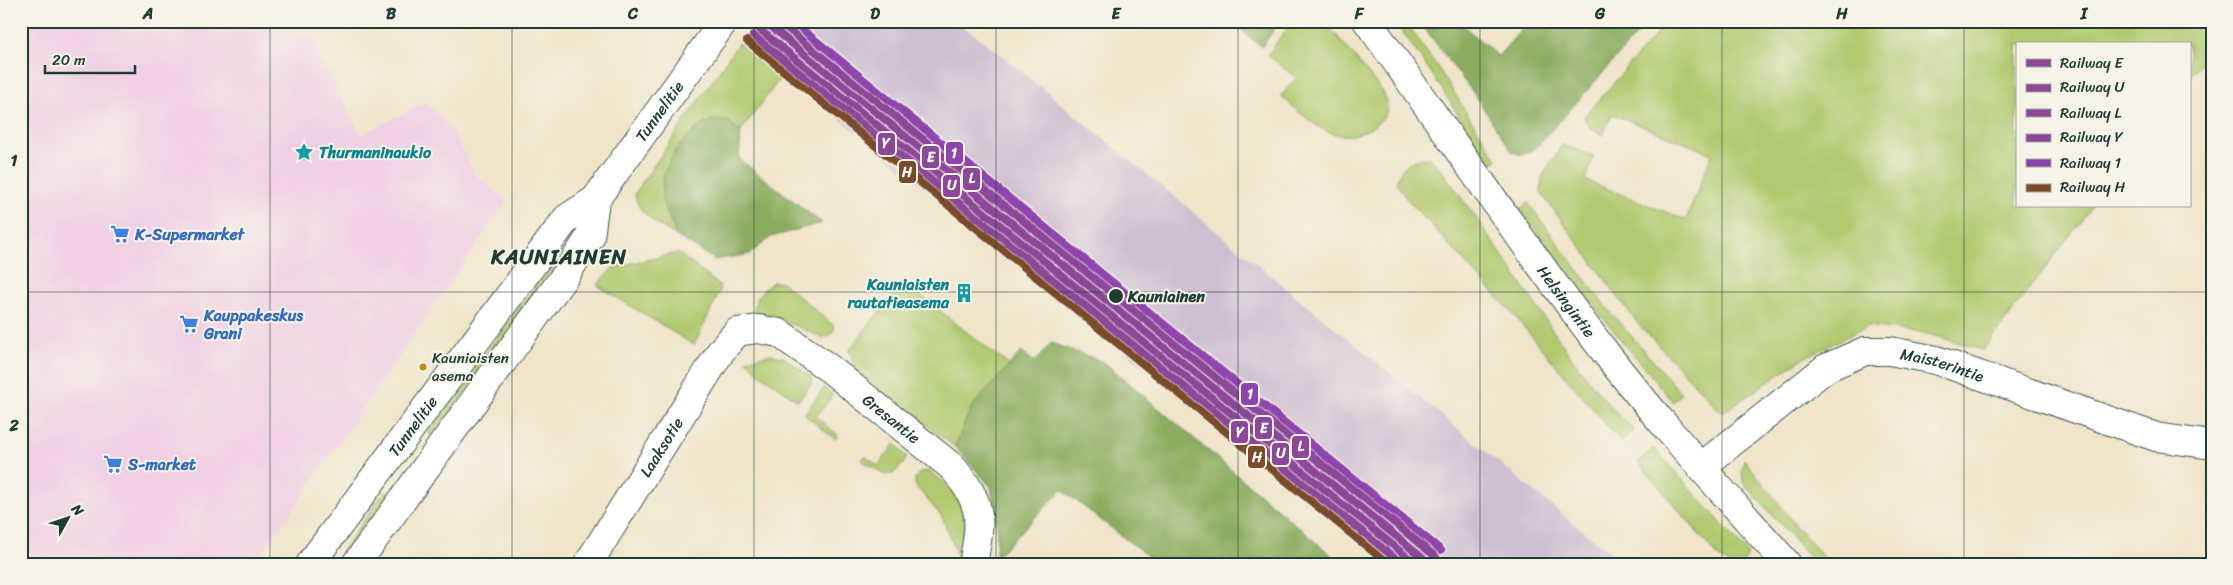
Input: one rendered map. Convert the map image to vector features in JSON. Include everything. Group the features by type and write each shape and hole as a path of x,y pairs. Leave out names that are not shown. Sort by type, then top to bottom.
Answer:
{"main road":[{"name":"Tunnelitie","path":"310,564 567,218 594,200 724,21"},
{"name":"Helsingintie","path":"1367,21 1440,121 1493,200 1604,351 1662,424 1787,564"},
{"name":"Tunnelitie","path":"356,564 564,277 590,237 594,200"},
{"name":"Gresantie","path":"737,332 758,329 779,333 830,369 952,467 970,488 978,511 980,532 973,564"},
{"name":"Laaksotie","path":"588,564 721,352 737,332"},
{"name":"Maisterintie","path":"1701,467 1826,368 1865,351 1890,351 1936,360 2156,437 2212,445"}],"shaded area":[{"name":"Kauppakeskus Grani","path":"21,21 251,21 310,37 361,135 426,102 451,129 475,175 507,201 255,564 21,564"},
{"path":"791,21 956,21 999,53 1574,524 1626,564 1386,564 784,73 739,42 772,47"}],"green space":[{"path":"1230,21 1280,21 1262,47"},
{"path":"1292,21 1322,21 1334,32 1383,92 1387,110 1380,121 1362,132 1349,135 1337,134 1325,130 1314,123 1281,96 1296,78 1268,55"},
{"path":"1395,21 1405,21 1438,68 1497,160 1490,164"},
{"path":"1419,21 1458,21 1498,56 1529,21 1649,21 1533,151 1522,155 1512,152 1472,91"},
{"path":"1668,21 2198,21 2211,45 2207,56 2190,76 2190,42 2016,42 2016,208 2090,208 1983,350 1924,333 1868,326 1802,359 1722,413 1639,325 1541,193 1542,177 1562,145 1594,156 1585,180 1686,220 1712,154 1612,114 1603,135 1590,128 1584,117"},
{"path":"739,42 784,73 741,131 727,121 662,201 677,236 657,224 644,213 636,200 635,193"},
{"path":"712,120 727,121 741,131 739,159 822,223 771,237 750,254 715,260 677,236 662,201 663,175 676,149 698,127"},
{"path":"1429,158 1439,167 1586,377 1601,396 1634,430 1621,442 1511,312 1406,198 1396,183 1400,172 1412,162"},
{"path":"1528,203 1605,306 1681,393 1673,402 1599,313 1520,209"},
{"path":"678,253 719,285 720,291 694,345 597,285 614,267"},
{"path":"549,267 556,270 433,435 430,435 429,431"},
{"path":"773,282 782,282 834,326 834,330 830,335 822,338 791,324 758,318 755,313 755,303 761,293"},
{"path":"903,282 1010,366 971,408 955,447 856,371 849,350"},
{"path":"1051,343 1104,362 1342,564 1158,564 1062,490 996,557 997,524 991,487 955,447 971,408 1021,352 1035,362"},
{"path":"771,354 785,358 812,378 813,382 798,401 758,372 746,360"},
{"path":"824,388 833,395 816,417 838,435 835,439 806,416 806,412"},
{"path":"895,444 907,457 893,474 884,474 861,460 865,456 878,466"},
{"path":"1654,448 1746,551 1748,555 1744,562 1731,564 1720,559 1638,462"},
{"path":"1744,459 1796,526 1830,564 1816,564 1743,482"},
{"path":"929,471 950,489 961,507 965,528 961,554 957,555 942,517 915,485 915,479 920,472"},
{"path":"385,491 390,494 342,564 333,564"}],"rail line":[{"name":"E","path":"764,21 1430,564"},
{"name":"L","path":"778,21 1436,557"},
{"name":"1","path":"792,21 1441,550"},
{"name":"U","path":"758,28 1416,564"},
{"name":"Y","path":"753,35 1402,564"},
{"name":"H","path":"747,41 1388,564"}],"place":[{"name":"Thurmaninaukio","path":"304,152"},
{"name":"K-Supermarket","path":"120,234"},
{"name":"Kauniaisten rautatieasema","path":"964,293"},
{"name":"Kauniainen","path":"1116,296"},
{"name":"Kauppakeskus Grani","path":"189,324"},
{"name":"Kauniaisten asema","path":"423,367"},
{"name":"S-market","path":"113,464"}],"district":[{"name":"KAUNIAINEN","path":"559,257"}]}
